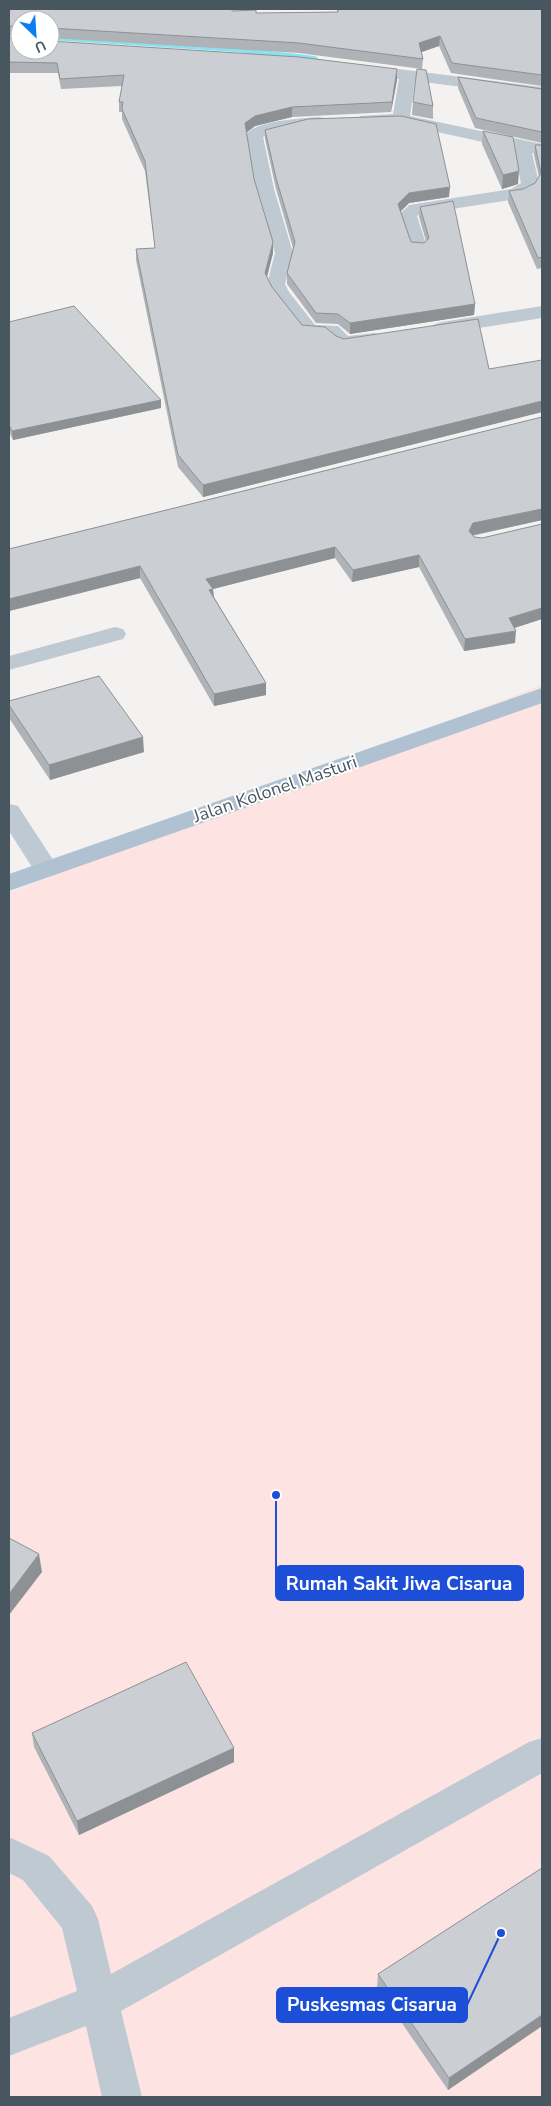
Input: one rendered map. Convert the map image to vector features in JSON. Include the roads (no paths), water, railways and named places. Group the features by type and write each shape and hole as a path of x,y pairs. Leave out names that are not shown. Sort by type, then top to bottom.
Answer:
{"main road":[{"name":"Jalan Kolonel Masturi","path":"9,883 542,696"}],"street":[{"path":"371,70 542,92"},
{"path":"400,119 408,75"},
{"path":"352,121 400,119 542,149"},
{"path":"332,122 274,126 254,135 265,189 284,253 276,284 280,293 310,331 331,330 344,342 396,335"},
{"path":"418,247 408,215 415,208 516,194 527,188 530,183 522,146"},
{"path":"425,330 542,312"},
{"path":"9,663 114,634"},
{"path":"9,812 46,869"},
{"path":"9,2037 101,2001 542,1754"},
{"path":"9,1854 36,1868 79,1919 101,2001 122,2097"}],"waterway":[{"path":"60,38 235,50 228,49 315,59"}],"place":[{"name":"Rumah Sakit Jiwa Cisarua","path":"276,1495"},
{"name":"Puskesmas Cisarua","path":"501,1933"}]}
